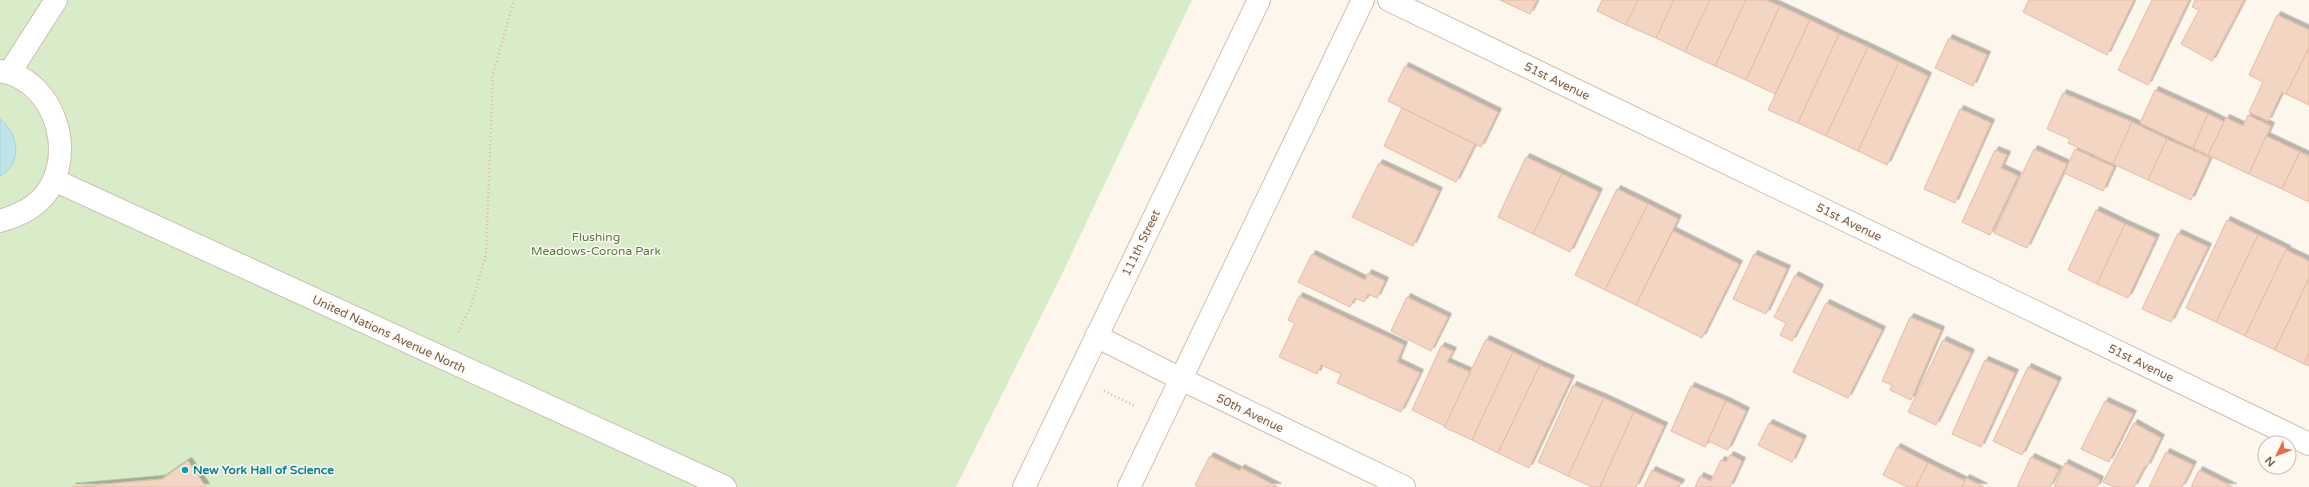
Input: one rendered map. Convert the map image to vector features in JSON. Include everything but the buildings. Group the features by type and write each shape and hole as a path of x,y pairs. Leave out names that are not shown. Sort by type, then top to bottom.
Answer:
{"street":[{"path":"0,221 19,216 39,201 54,180 61,152 55,115 37,89 5,71 56,0"},
{"name":"111th Street","path":"1024,487 1259,0"},
{"path":"1129,487 1364,0"},
{"name":"51st Avenue","path":"1389,0 2309,444"},
{"name":"United Nations Avenue North","path":"54,180 725,487"},
{"name":"50th Avenue","path":"1096,336 1404,487"}],"path":[{"path":"445,359 471,306 486,254 493,74 514,0"},
{"path":"1102,390 1136,406"}],"green space":[{"name":"Flushing Meadows-Corona Park","path":"0,0 1192,0 1062,274 956,487 0,487"}],"water":[{"path":"0,119 11,132 16,148 13,164 0,176"}],"place":[{"name":"New York Hall of Science","path":"185,470"}]}
